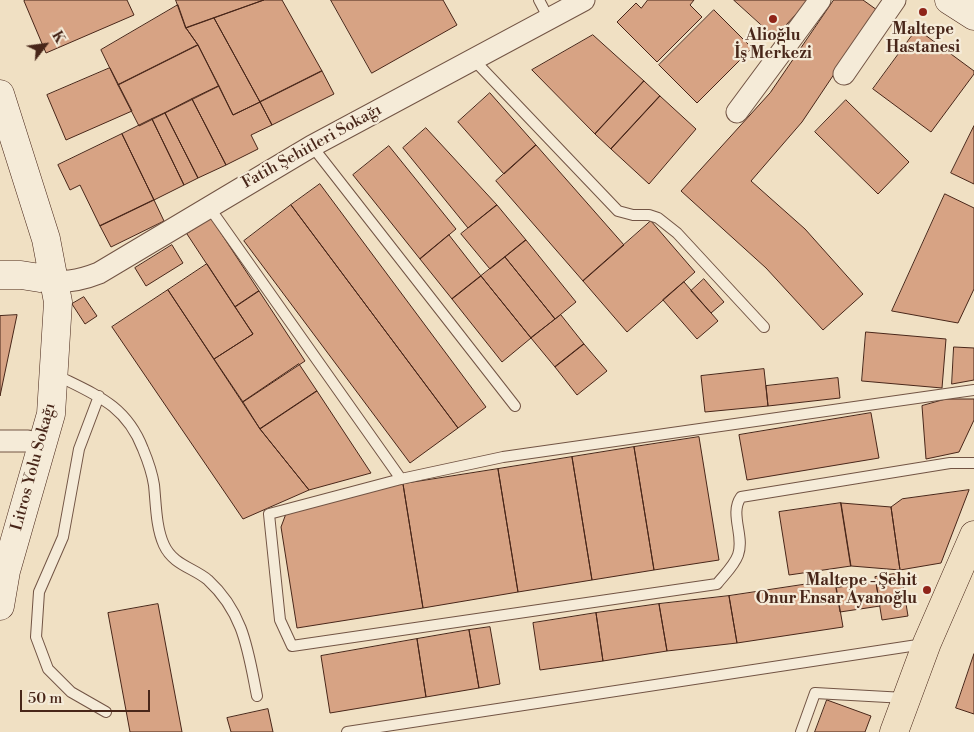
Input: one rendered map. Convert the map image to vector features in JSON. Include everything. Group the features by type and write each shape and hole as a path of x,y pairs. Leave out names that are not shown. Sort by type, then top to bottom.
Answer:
{"main road":[{"path":"949,0 974,16"},
{"name":"Litros Yolu Sokağı","path":"0,94 46,240 48,280 43,311 41,368 28,440 0,534"},
{"name":"Litros Yolu Sokağı","path":"0,138 48,280 58,302 55,375 51,414 6,571 0,606"},
{"path":"0,275 21,275 48,280"},
{"path":"894,732 927,643 972,543"}],"street":[{"name":"Fatih Şehitleri Sokağı","path":"48,280 83,280 99,273 312,146 473,59 544,9 584,0"},
{"path":"736,112 820,0"},
{"path":"844,74 895,0"},
{"path":"0,441 28,440"}],"lane":[{"path":"473,59 618,211 633,215 649,214 677,233 764,327"},
{"path":"312,146 515,406"},
{"path":"209,207 401,479"},
{"path":"55,375 99,396 118,408 135,430 152,472 164,546 181,566 207,579 232,607 246,640 257,696"},
{"path":"974,390 503,457 401,479 269,514 280,620 292,646 717,584 732,566 738,554 740,537 736,509 741,497 950,463 974,463"},
{"path":"99,396 79,449 63,538 39,592 36,637 48,669 71,692 106,712"},
{"path":"347,732 927,643"},
{"path":"801,732 815,693 906,698"}],"building":[{"path":"127,0 134,15 46,53 24,1"},
{"path":"176,0 264,0 186,28"},
{"path":"264,0 282,0 322,71 260,102 214,18"},
{"path":"331,0 443,0 457,25 372,73"},
{"path":"648,0 694,0 690,5 702,17 657,62 617,22 636,3 641,8"},
{"name":"Alioğlu İş Merkezi","path":"734,0 809,0 775,37"},
{"path":"834,0 863,0 877,10 802,122 751,181 805,229 863,294 823,330 766,268 681,191 770,93"},
{"path":"178,5 186,28 198,45 118,85 101,50"},
{"path":"714,10 752,48 697,103 659,65"},
{"path":"214,18 260,102 233,115 198,45 186,28"},
{"path":"917,29 974,71 974,74 931,132 873,89"},
{"path":"593,35 644,81 595,134 532,70"},
{"path":"198,45 219,86 139,126 118,85"},
{"path":"110,68 132,111 66,140 47,95"},
{"path":"322,71 334,94 272,125 260,102"},
{"path":"644,81 660,96 611,149 595,134"},
{"path":"219,86 233,115 260,102 272,125 251,135 258,149 226,165 192,99"},
{"path":"490,93 536,145 504,174 458,122"},
{"path":"660,96 696,129 649,184 611,149"},
{"path":"192,99 226,165 198,178 165,113"},
{"path":"846,100 909,162 878,194 815,132"},
{"path":"165,113 198,178 184,185 152,119"},
{"path":"152,119 184,185 154,200 122,134"},
{"path":"974,126 974,184 951,173"},
{"path":"426,128 497,205 468,228 403,148"},
{"path":"122,134 154,200 100,226 80,185 70,190 58,165"},
{"path":"536,145 624,245 583,281 496,181"},
{"path":"389,146 456,229 420,259 353,175"},
{"path":"320,184 486,407 458,428 291,205"},
{"path":"945,194 974,208 974,289 958,323 892,311"},
{"path":"154,200 164,221 111,247 100,226"},
{"path":"291,205 458,428 410,463 244,241"},
{"path":"497,205 526,240 490,269 461,234"},
{"path":"211,218 259,291 235,307 187,234"},
{"path":"651,221 695,272 627,332 583,281"},
{"path":"449,235 481,276 452,299 420,259"},
{"path":"526,240 576,302 555,319 505,257"},
{"path":"172,245 183,263 146,286 135,268"},
{"path":"505,257 555,319 531,338 481,276"},
{"path":"207,264 253,334 214,359 168,290"},
{"path":"481,276 531,338 502,362 452,299"},
{"path":"704,279 724,302 711,313 691,291"},
{"path":"684,282 718,321 697,339 663,300"},
{"path":"168,290 260,429 309,490 243,519 112,327"},
{"path":"259,291 305,361 243,402 214,359 253,334 235,307"},
{"path":"84,297 97,316 85,324 72,304"},
{"path":"17,315 0,396 0,316"},
{"path":"561,315 584,344 555,367 531,338"},
{"path":"866,332 946,339 942,388 862,381"},
{"path":"584,344 607,371 577,395 555,367"},
{"path":"954,347 974,348 974,380 952,384"},
{"path":"299,364 317,391 260,429 243,402"},
{"path":"764,369 768,406 705,412 701,376"},
{"path":"838,378 840,398 768,406 766,386"},
{"path":"317,391 371,473 309,490 260,429"},
{"path":"946,399 974,399 974,420 959,452 926,459 922,406"},
{"path":"871,413 879,458 747,480 739,435"},
{"path":"699,437 719,560 654,570 634,447"},
{"path":"634,447 654,570 592,580 572,457"},
{"path":"572,457 592,580 518,592 498,469"},
{"path":"498,469 518,592 423,608 403,484"},
{"path":"403,484 423,608 297,628 281,527 287,511"},
{"path":"969,490 941,563 900,570 891,507 902,499"},
{"path":"841,503 891,507 900,570 851,566"},
{"path":"841,503 851,566 789,575 779,512"},
{"path":"901,573 908,616 882,620 875,577"},
{"path":"835,580 843,627 737,643 729,596"},
{"path":"876,582 880,606 840,612 836,588"},
{"path":"729,596 737,643 667,651 659,604"},
{"path":"158,604 182,732 130,732 108,613"},
{"path":"659,604 667,651 603,661 596,613"},
{"path":"596,613 603,661 540,670 533,623"},
{"path":"490,627 500,684 479,688 469,630"},
{"path":"469,630 479,688 426,697 417,639"},
{"path":"417,639 426,697 330,713 321,656"},
{"path":"974,654 974,714 956,708"},
{"path":"827,700 871,716 865,732 815,732"},
{"path":"268,709 273,732 231,732 227,718"}],"place":[{"name":"Maltepe Hastanesi","path":"923,12"},
{"name":"Alioğlu İş Merkezi","path":"773,19"},
{"name":"Maltepe - Şehit Onur Ensar Ayanoğlu","path":"927,590"}]}
